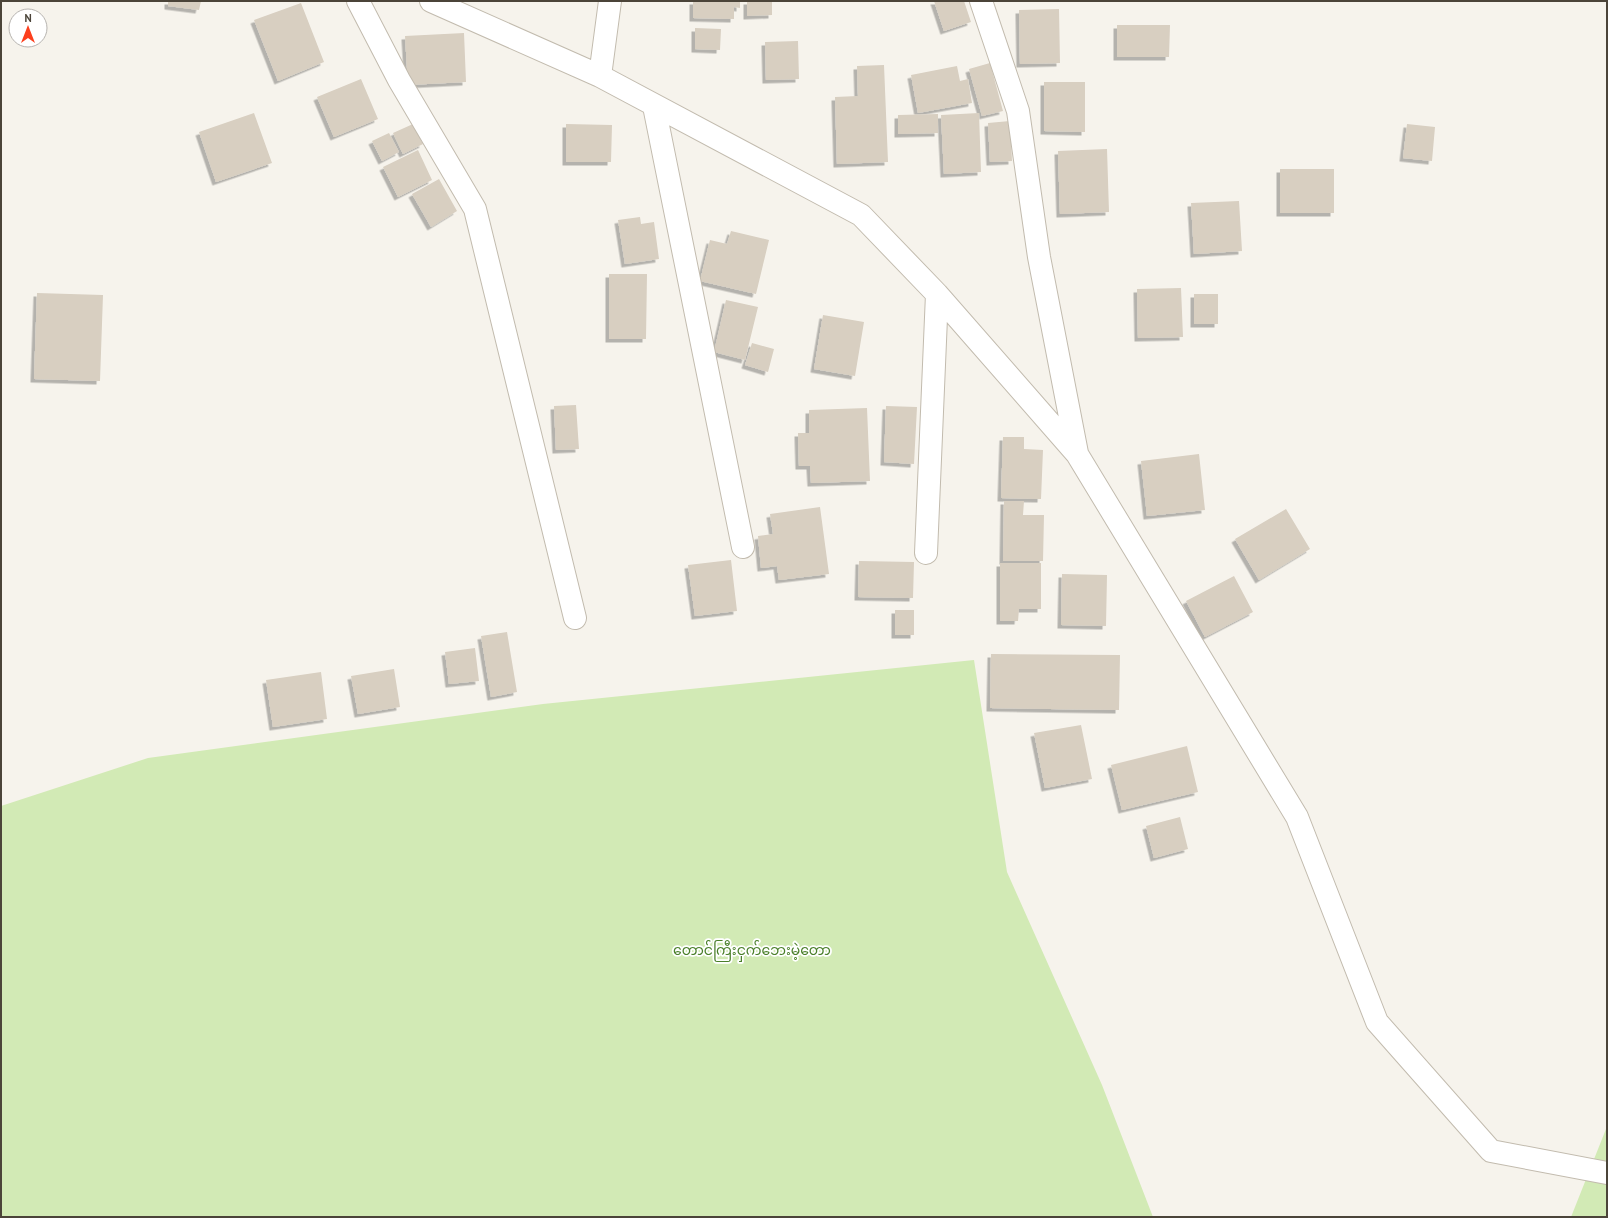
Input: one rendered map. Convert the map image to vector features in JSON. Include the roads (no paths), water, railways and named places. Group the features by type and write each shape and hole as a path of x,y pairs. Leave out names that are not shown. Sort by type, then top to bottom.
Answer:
{"street":[{"path":"358,1 400,80 474,209 575,618"},
{"path":"431,1 600,76 861,215 937,294 1077,454 1297,817 1377,1022 1491,1151 1607,1173"},
{"path":"600,76 610,1"},
{"path":"981,1 1018,111 1039,257 1077,454"},
{"path":"654,106 743,547"},
{"path":"926,554 937,294"}],"park label":[{"name":"တောင်ကြီးငှက်ဘေးမဲ့တော","path":"752,950"}]}
